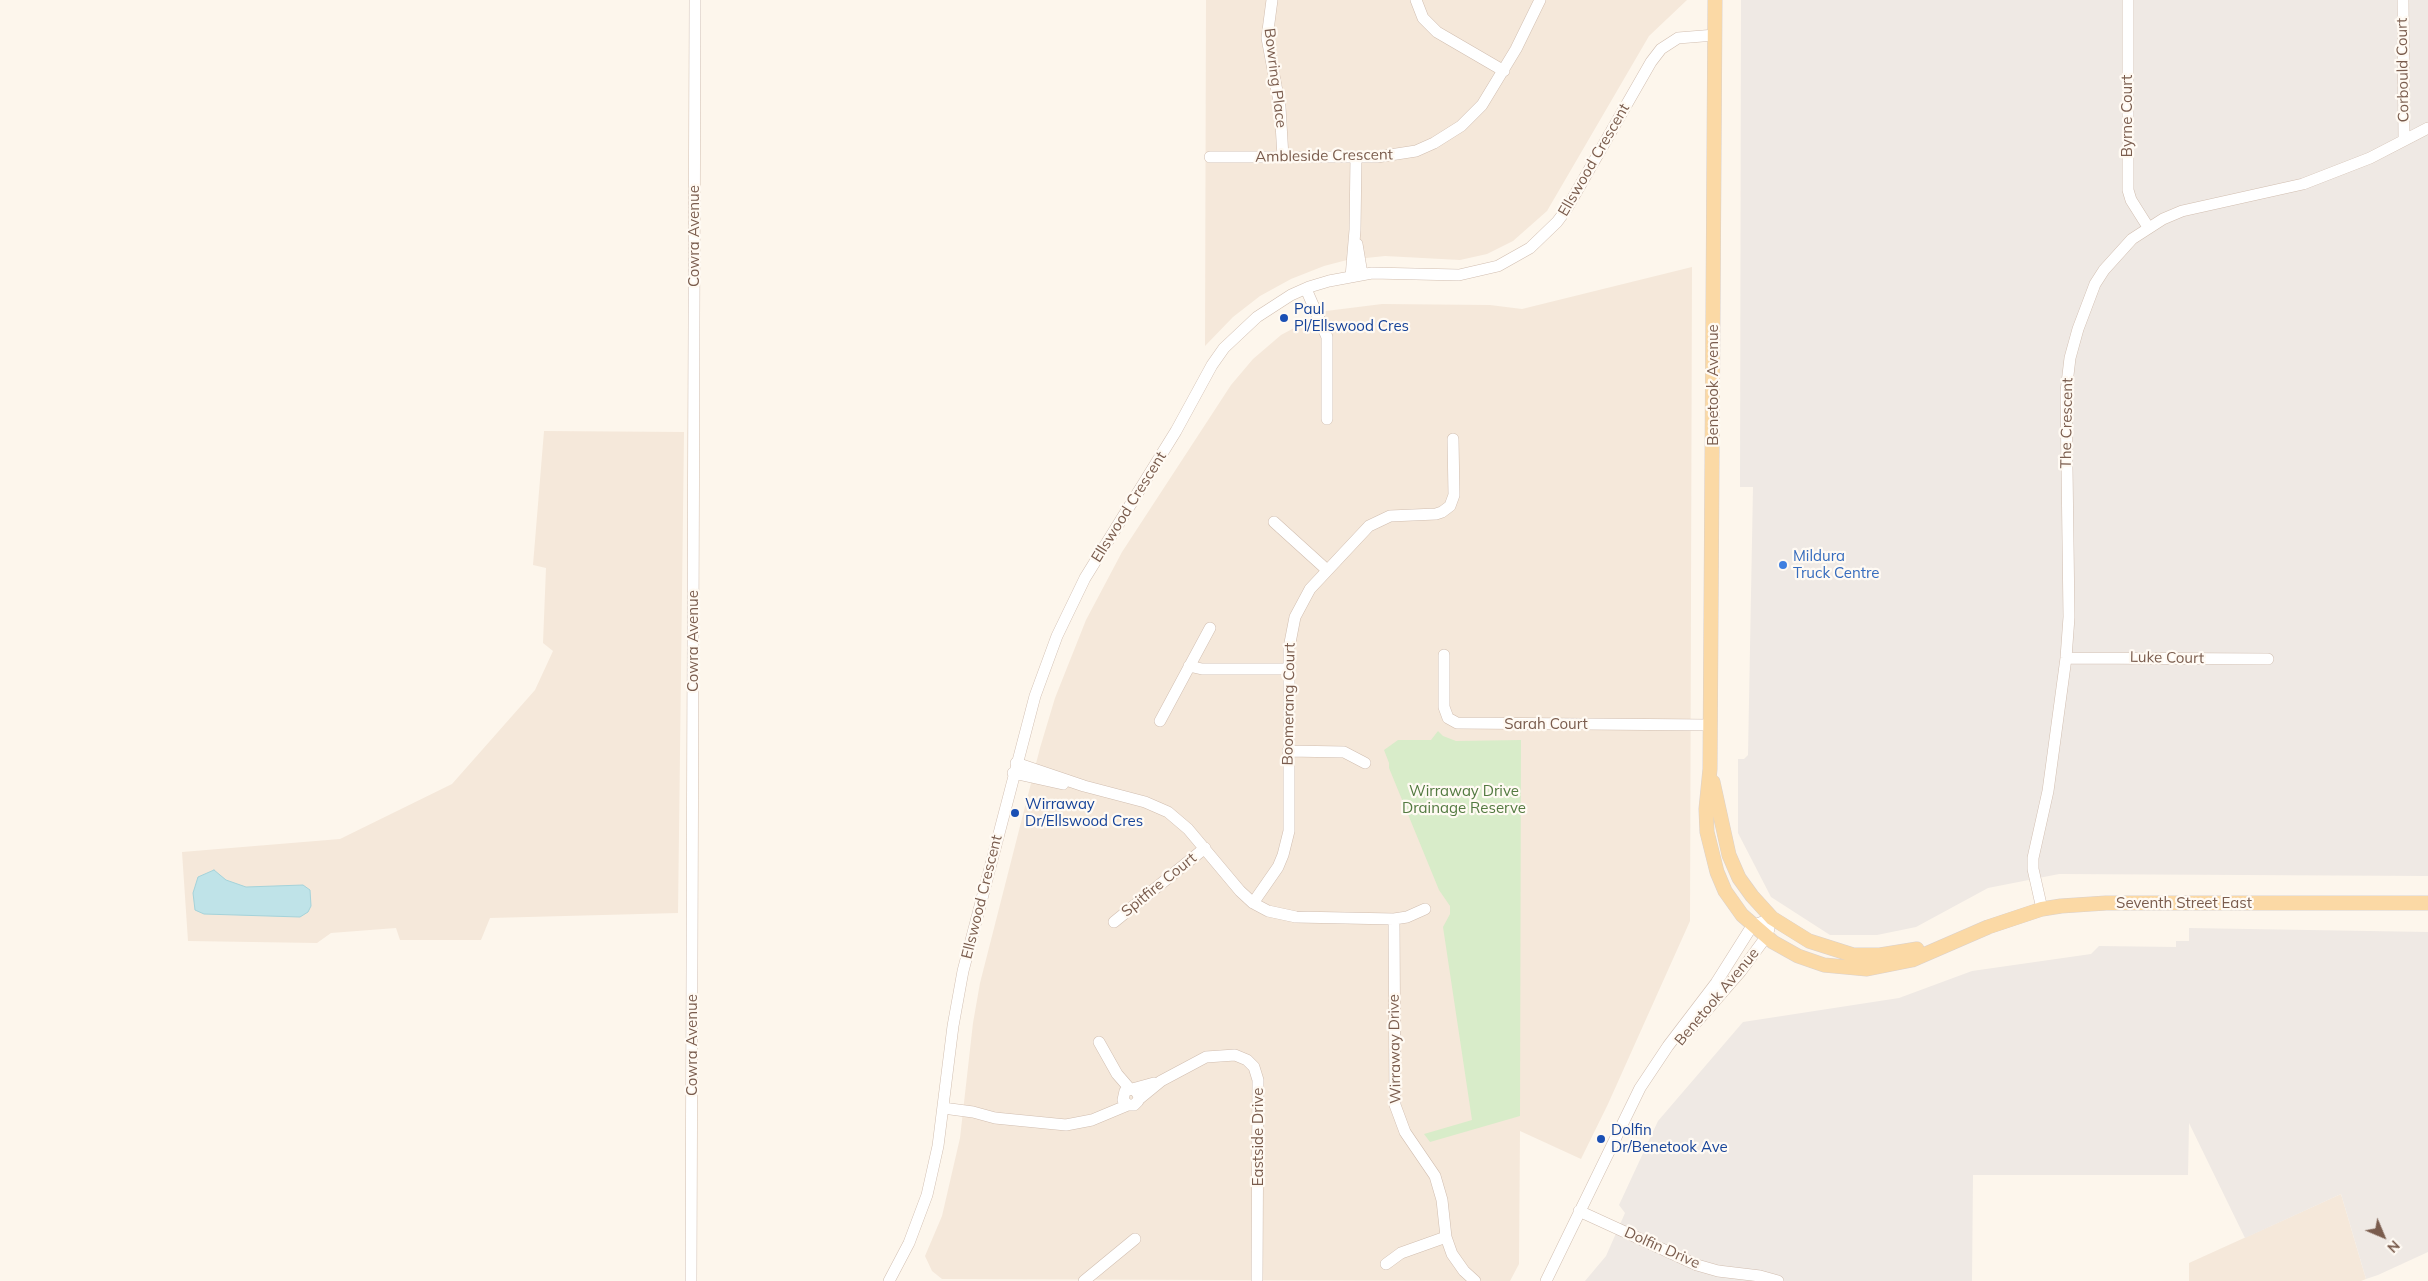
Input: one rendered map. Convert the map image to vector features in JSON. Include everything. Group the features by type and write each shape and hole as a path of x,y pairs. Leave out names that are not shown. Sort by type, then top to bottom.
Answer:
{"main road":[{"name":"Benetook Avenue","path":"1715,0 1710,770 1706,809 1710,852 1726,891 1752,926"},
{"name":"Benetook Avenue","path":"1710,770 1729,855 1748,890 1772,918"},
{"name":"Seventh Street East","path":"1752,926 1766,938 1805,959 1844,969 1867,970 1912,960 1947,943 2042,909 2106,903 2428,903"},
{"name":"Seventh Street East","path":"1772,918 1809,942 1853,954 1900,953 1947,943"}],"street":[{"name":"Cowra Avenue","path":"692,1281 695,0"},
{"name":"Bowring Place","path":"1272,0 1267,38 1280,107 1283,157"},
{"path":"1416,0 1423,18 1436,32 1504,71"},
{"name":"Ambleside Crescent","path":"1210,157 1356,157 1397,155 1416,151 1434,144 1470,118 1493,90 1540,0"},
{"name":"Byrne Court","path":"2128,0 2128,190 2131,200 2148,227"},
{"name":"Corbould Court","path":"2403,0 2404,139"},
{"name":"Ellswood Crescent","path":"889,1281 920,1218 934,1165 960,986 1014,768 1035,696 1071,607 1103,547 1158,460 1212,364 1224,348 1256,317 1291,295 1306,289 1362,274 1386,272 1460,275 1498,266 1530,248 1557,222 1566,210 1657,54 1666,45 1678,38 1715,35"},
{"name":"The Crescent","path":"2042,909 2033,869 2033,858 2048,791 2066,658 2069,599 2065,423 2070,358 2085,305 2095,284 2117,254 2148,227 2182,211 2303,184 2337,172 2428,128"},
{"path":"1350,277 1355,230 1356,157"},
{"path":"1355,230 1362,274"},
{"path":"1306,289 1327,337 1327,419"},
{"name":"Boomerang Court","path":"1254,904 1278,867 1287,844 1289,831 1289,648 1294,617 1310,589 1360,534 1376,521 1402,514 1436,514 1447,509 1454,495 1453,439"},
{"path":"1274,522 1327,570"},
{"path":"1160,721 1210,628"},
{"name":"Sarah Court","path":"1444,654 1444,707 1448,718 1457,723 1710,725"},
{"name":"Luke Court","path":"2066,658 2268,659"},
{"path":"1189,666 1202,669 1289,669"},
{"path":"1288,751 1344,752 1365,763"},
{"path":"1014,768 1041,780 1084,786 1145,802 1168,812 1188,829 1240,891 1254,904 1268,911 1296,917 1394,919 1407,918 1425,909"},
{"name":"Spitfire Court","path":"1114,922 1205,848"},
{"name":"Benetook Avenue","path":"1546,1281 1626,1113 1640,1088 1668,1046 1716,983 1752,926 1772,918"},
{"name":"Benetook Avenue","path":"1652,1070 1729,984 1766,938 1772,918"},
{"name":"Wirraway Drive","path":"1394,919 1395,1105 1405,1132 1435,1176 1442,1200 1446,1237 1457,1263 1475,1280"},
{"path":"1099,1042 1130,1096"},
{"name":"Eastside Drive","path":"943,1112 1066,1125 1092,1120 1107,1113 1130,1096 1197,1060 1214,1056 1235,1055 1247,1060 1254,1067 1258,1080 1256,1281"},
{"name":"Dolfin Drive","path":"1579,1211 1697,1264 1718,1271 1760,1276 1778,1281"},
{"path":"1386,1264 1401,1253 1446,1237"},
{"path":"1084,1281 1135,1239"}],"shaded area":[{"path":"1206,0 1687,0 1649,36 1547,211 1513,241 1487,254 1460,260 1385,256 1347,260 1324,266 1291,279 1260,296 1233,317 1205,346"},
{"path":"1741,0 2428,0 2428,876 2059,874 1988,888 1916,927 1877,935 1830,935 1771,897 1738,833 1738,759 1744,759 1748,755 1753,487 1740,487"},
{"path":"1692,267 1690,921 1608,1104 1581,1159 1520,1131 1519,1264 1510,1281 942,1279 932,1271 925,1256 942,1216 960,1138 973,1023 980,983 1040,748 1055,698 1086,620 1122,552 1231,385 1253,359 1281,335 1326,311 1382,304 1490,305 1522,309"},
{"path":"544,431 684,432 678,913 490,918 481,940 400,940 396,928 331,933 317,943 188,941 182,852 340,839 452,784 535,690 553,651 543,643 546,568 533,565"},
{"path":"2189,928 2428,932 2428,1252 2366,1279 2341,1194 2245,1238 2189,1123 2188,1175 1973,1175 1972,1281 1585,1281 1606,1256 1625,1213 1619,1205 1658,1121 1743,1022 1899,998 1972,971 2091,954 2099,946 2176,947 2176,941 2189,941"},
{"path":"2341,1194 2366,1279 2361,1281 2189,1281 2189,1263"}],"green space":[{"name":"Wirraway Drive Drainage Reserve","path":"1438,731 1443,736 1456,741 1521,740 1520,1116 1430,1142 1424,1134 1472,1120 1443,927 1450,914 1450,906 1439,890 1389,768 1384,750 1398,740 1431,740"}],"water":[{"path":"214,870 226,880 246,887 303,885 310,890 311,906 308,912 300,917 204,914 195,910 193,893 198,877"}],"place":[{"name":"Paul Pl/Ellswood Cres","path":"1284,318"},
{"name":"Mildura Truck Centre","path":"1783,565"},
{"name":"Wirraway Dr/Ellswood Cres","path":"1015,813"},
{"name":"Dolfin Dr/Benetook Ave","path":"1601,1139"}]}
